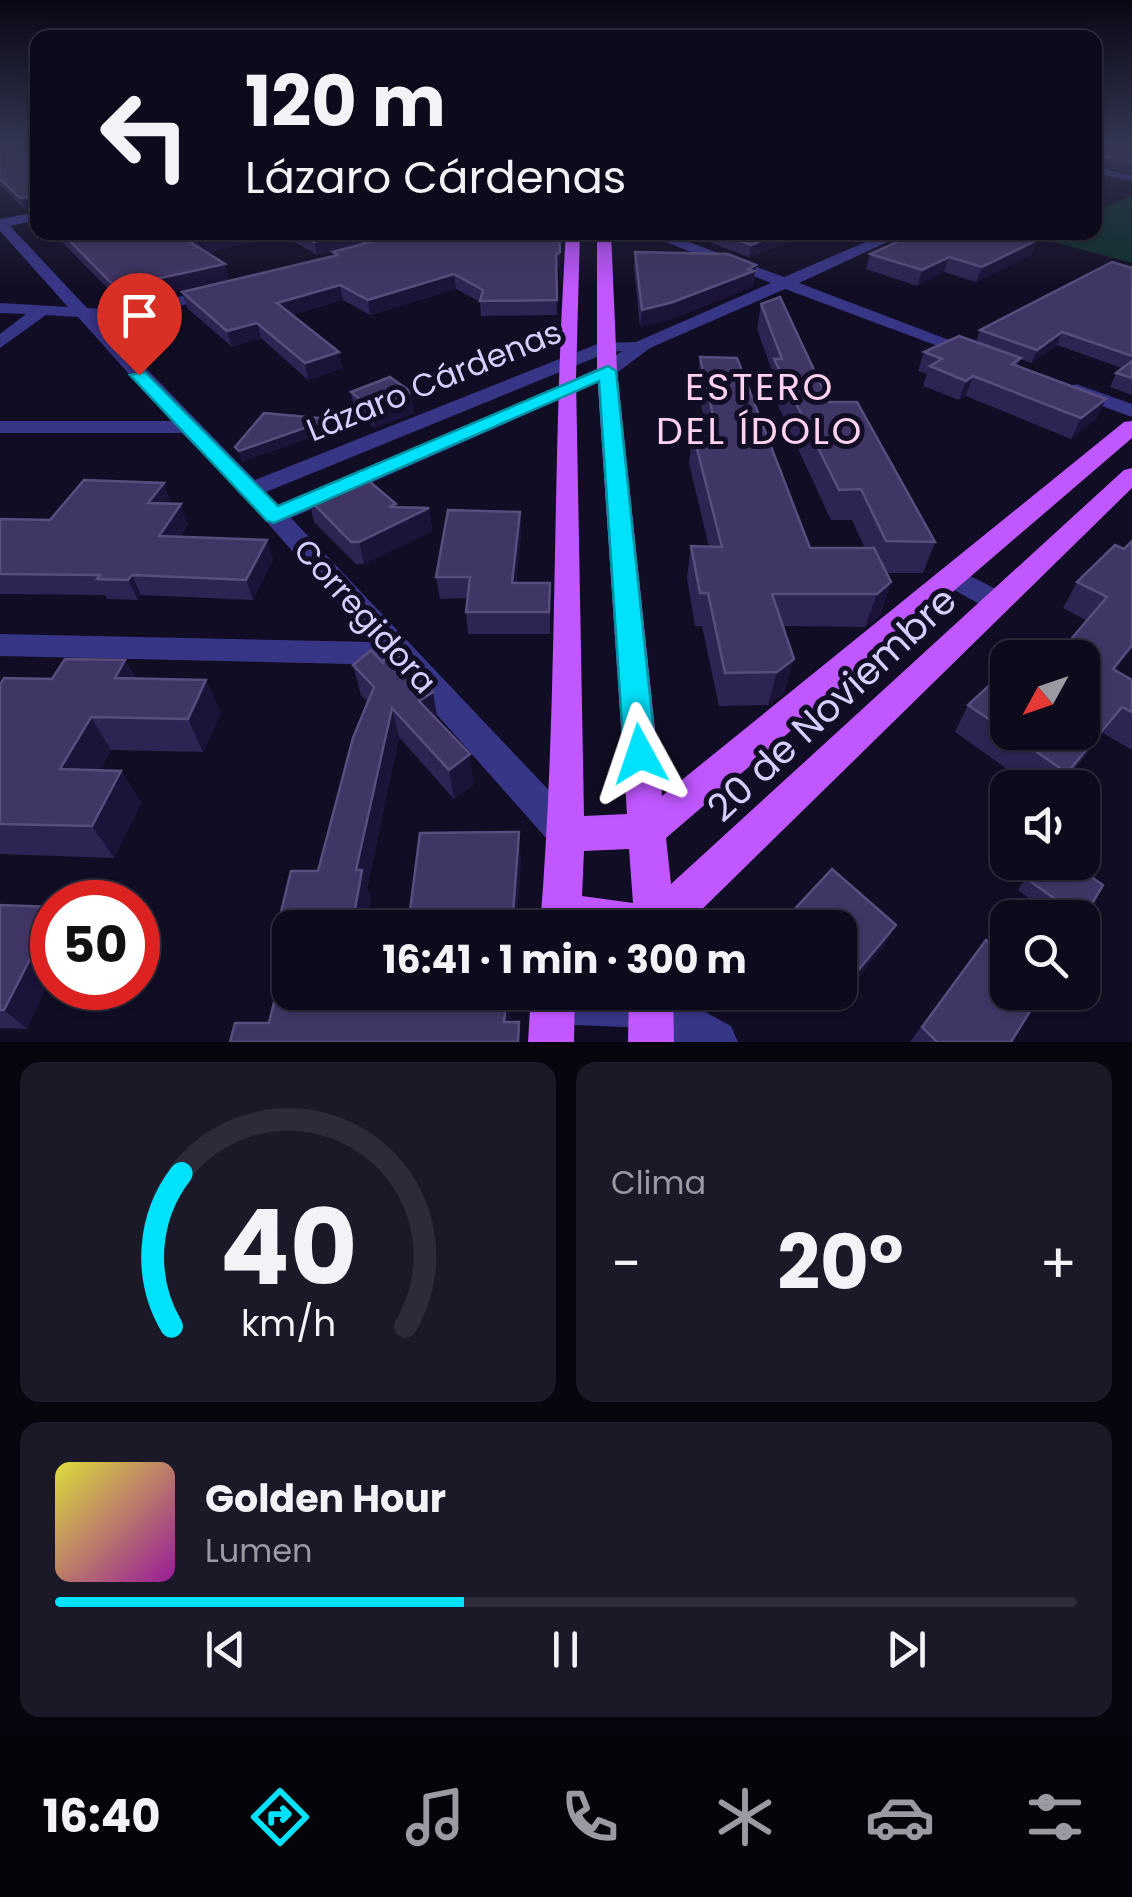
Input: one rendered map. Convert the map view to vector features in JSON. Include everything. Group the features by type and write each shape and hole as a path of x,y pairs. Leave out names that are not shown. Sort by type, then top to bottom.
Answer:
{"main road":[{"path":"562,910 566,834 566,376 573,240"},
{"path":"604,240 607,359 654,910"},
{"name":"20 de Noviembre","path":"647,830 1132,427"},
{"name":"20 de Noviembre","path":"673,910 1132,475"},
{"path":"566,834 647,830"}],"street":[{"path":"0,224 30,218"},
{"name":"Corregidora","path":"0,224 251,490 566,834"},
{"path":"668,240 1004,364"},
{"name":"Lázaro Cárdenas","path":"251,490 566,376 883,240"},
{"path":"0,308 110,314 162,306 235,287"},
{"path":"0,343 42,310"},
{"name":"Lázaro Cárdenas","path":"274,516 566,376"},
{"path":"1059,384 1132,411"},
{"path":"0,427 188,427"},
{"path":"952,576 998,602"},
{"path":"0,645 399,654"},
{"path":"552,1012 650,1014 715,1042"}],"green space":[{"path":"1132,195 1132,263 1046,240 1102,240 1102,209"}],"building":[{"path":"11,190 30,190 30,197 20,198"},
{"path":"69,240 198,240 190,242 225,264 116,288"},
{"path":"377,240 559,240 557,300 480,301 483,290 454,274 368,300 340,285 277,303 339,352 305,363 257,323 227,331 182,292 338,255 333,252"},
{"path":"738,240 764,240 751,245"},
{"path":"901,240 1037,240 982,267 949,257 922,270 870,254"},
{"path":"635,252 728,254 756,265 748,269 754,271 642,310"},
{"path":"1112,262 1132,268 1132,356 1062,332 1037,350 980,330"},
{"path":"780,297 829,402 857,402 935,542 886,541 861,489 839,490 774,359 782,359 761,304"},
{"path":"959,336 1021,358 1012,364 1106,399 1081,418 973,376 966,381 930,366 942,359 924,352"},
{"path":"700,357 737,358 810,548 874,548 891,582 877,594 772,594 794,659 777,672 725,673 708,593 700,593 691,546 722,547 693,433 717,433"},
{"path":"1132,361 1132,378 1116,373"},
{"path":"390,377 411,392 371,408 351,392"},
{"path":"264,413 330,419 239,451 235,447"},
{"path":"363,476 396,504 389,507 429,508 359,542 351,542 309,499"},
{"path":"84,480 164,483 148,503 181,504 159,536 267,540 246,580 0,574 0,519 50,520"},
{"path":"448,510 520,512 512,583 550,583 549,612 466,612 470,577 436,577"},
{"path":"1132,541 1132,645 1113,669 1132,680 1132,712 1122,707 1100,733 1100,640 1070,640 1107,597 1077,582 1115,545 1124,549"},
{"path":"389,647 393,648 433,692 419,701 470,754 449,770 392,708 356,870 362,870 355,910 282,910 291,871 318,871 353,738 374,687 353,665 371,650 383,663"},
{"path":"65,659 125,660 115,678 206,680 188,719 91,717 60,769 121,771 92,826 0,824 0,685 4,678 52,679"},
{"path":"990,685 990,720 968,705"},
{"path":"1034,750 1086,750 1070,770 1063,770"},
{"path":"519,832 513,910 410,910 420,833"},
{"path":"832,869 896,925 857,972 857,910 794,910"},
{"path":"1028,880 1096,880 1103,885 1094,900 1056,900"},
{"path":"0,905 30,906 30,959 4,1010 0,1010"},
{"path":"986,940 990,943 990,1010 1031,1010 1011,1042 937,1042 922,1027"},
{"path":"272,1010 505,1010 504,1022 519,1022 518,1042 230,1042 235,1023 269,1023"}],"district":[{"name":"ESTERO DEL ÍDOLO","path":"760,409"}],"route":[{"path":"139,375 274,516 608,371 640,754"}]}
